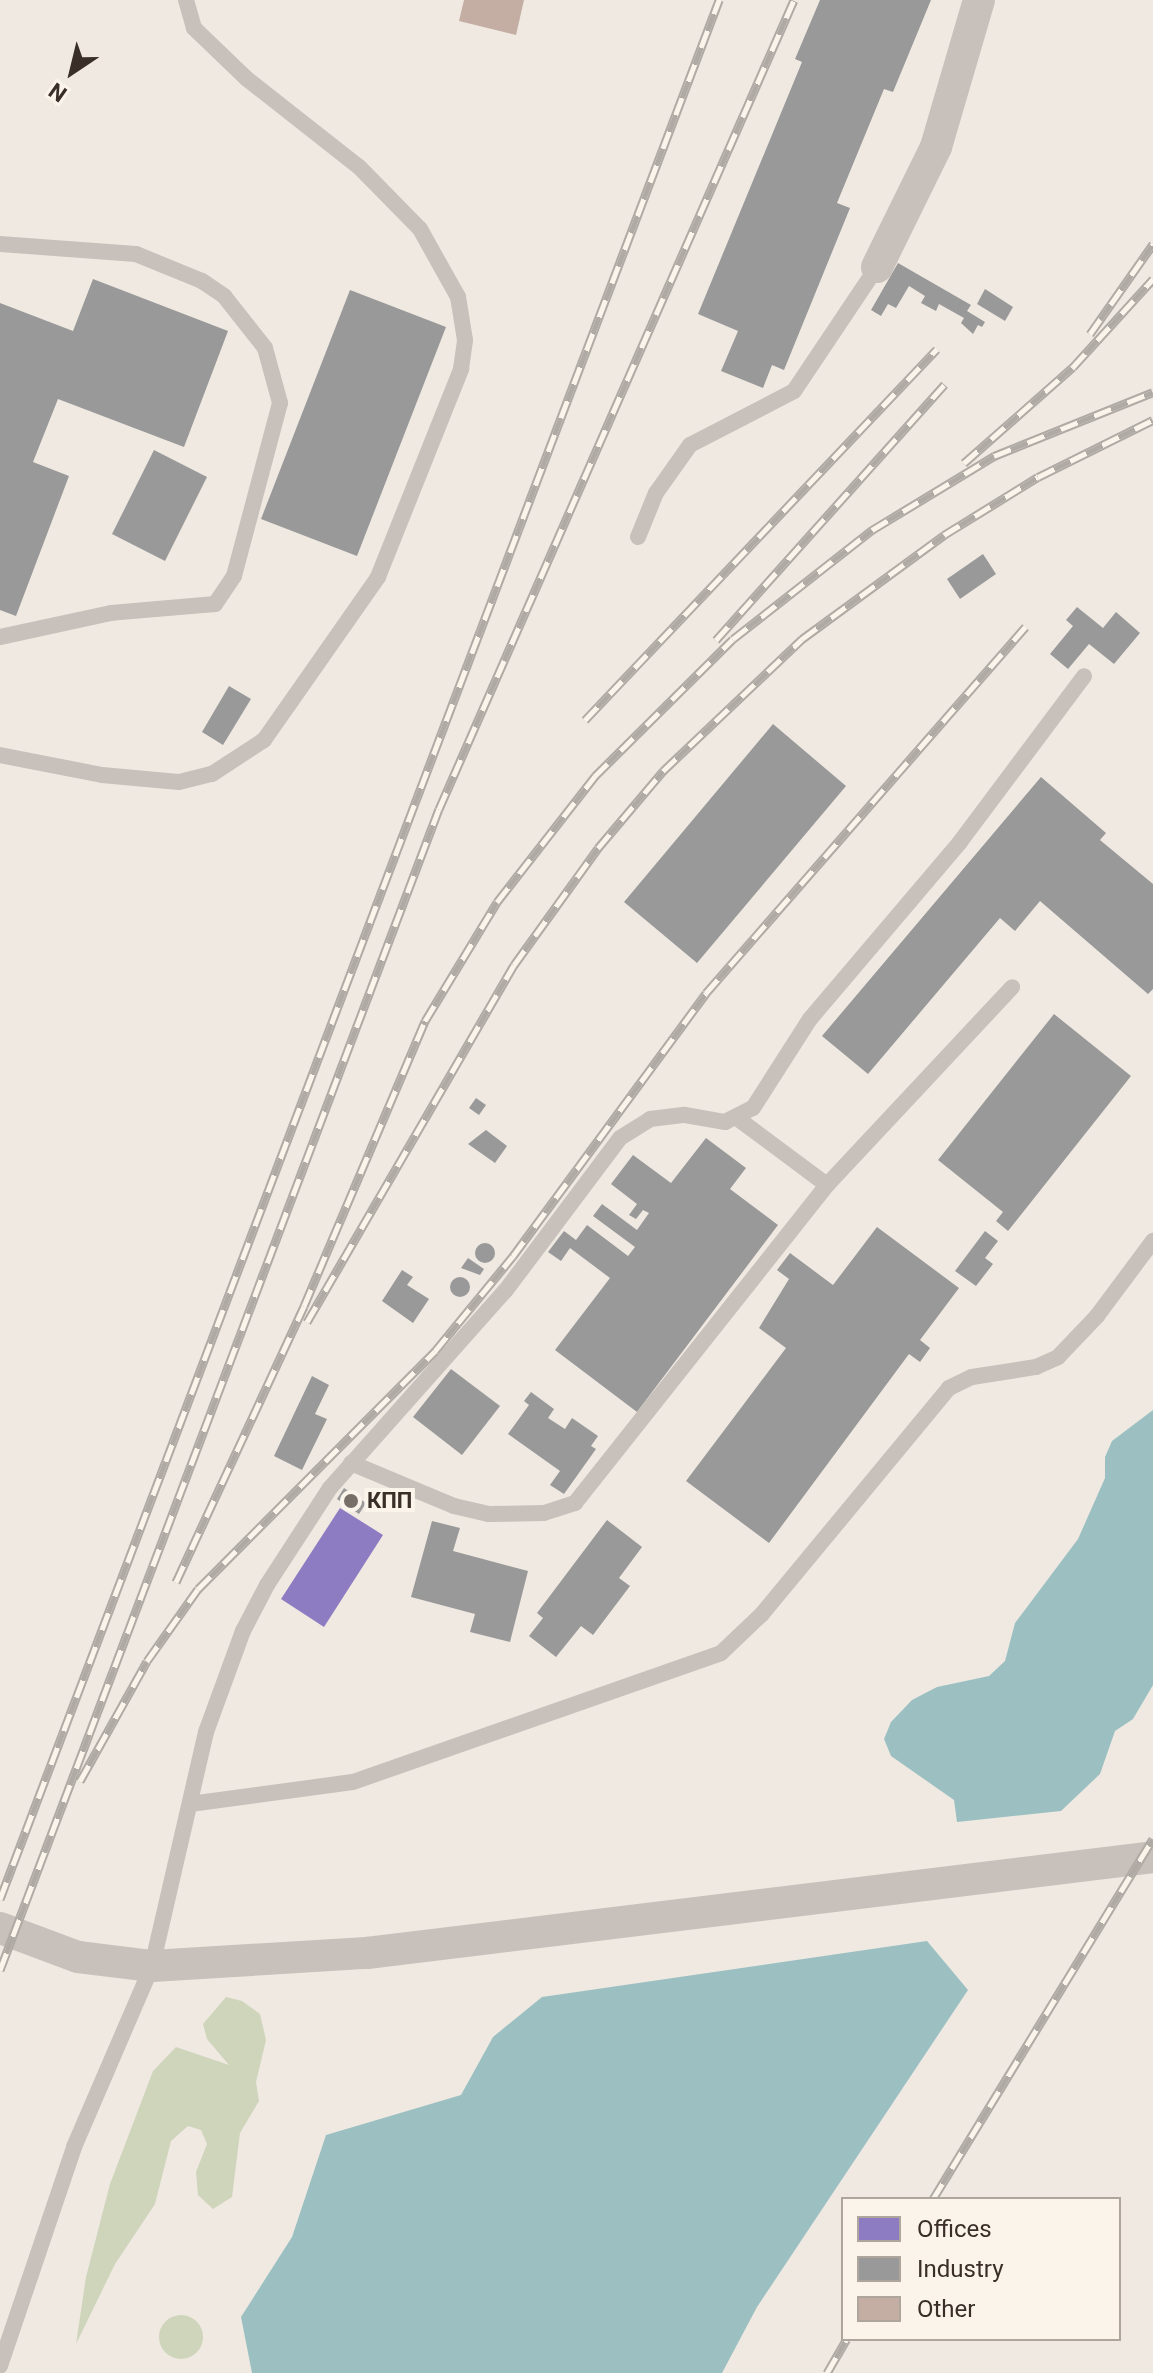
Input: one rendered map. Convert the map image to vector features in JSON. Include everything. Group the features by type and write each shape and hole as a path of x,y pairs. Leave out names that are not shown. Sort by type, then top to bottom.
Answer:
{"street":[{"path":"877,267 936,147 979,0"},
{"path":"0,1928 78,1957 152,1966 367,1953 1153,1857"}],"lane":[{"path":"0,755 102,775 179,782 212,774 264,740 378,577 461,369 465,340 458,297 420,229 359,167 247,79 194,28 186,0"},
{"path":"0,244 136,254 202,281 224,296 265,348 280,403 234,576 215,604 111,613 0,637"},
{"path":"638,537 656,493 690,445 720,426 779,402 823,354 877,267"},
{"path":"0,2366 74,2147 152,1966 206,1732 243,1631 322,1500 351,1463 498,1299 620,1138 636,1125 667,1116 710,1122 737,1118 753,1108 810,1019 960,842 1084,676"},
{"path":"351,1463 454,1506 489,1514 544,1513 575,1503 827,1185 1012,987"},
{"path":"737,1118 827,1185"},
{"path":"190,1804 353,1782 721,1653 762,1614 943,1393 960,1380 1036,1367 1058,1357 1097,1316 1153,1241"}],"green space":[{"path":"226,1997 242,2001 260,2014 266,2040 256,2082 259,2101 240,2133 232,2197 213,2209 198,2195 196,2172 207,2144 201,2130 188,2126 171,2141 155,2204 115,2264 76,2344 86,2277 110,2184 153,2071 176,2047 229,2065 207,2039 203,2024"},
{"path":"181,2315 197,2321 203,2337 197,2353 181,2359 165,2353 159,2337 165,2321"}],"water":[{"path":"1153,1410 1153,1685 1133,1719 1115,1731 1100,1774 1061,1811 957,1822 954,1800 891,1756 884,1739 891,1722 912,1700 937,1687 989,1676 1005,1661 1015,1623 1078,1539 1105,1478 1105,1457 1112,1441"},
{"path":"927,1941 968,1990 757,2307 722,2373 252,2373 241,2317 292,2237 326,2135 461,2095 493,2037 542,1997"}],"building: Offices":[{"path":"340,1508 383,1535 324,1627 281,1599"}],"building: Industry":[{"path":"820,0 931,0 893,92 884,89 837,203 850,208 784,370 772,365 763,388 721,371 738,331 698,314 802,62 795,59"},
{"path":"898,263 971,305 967,311 985,322 982,327 978,325 973,334 961,323 964,318 939,304 936,311 921,303 925,296 909,286 896,308 888,304 881,316 871,310"},
{"path":"93,279 228,331 184,447 58,399 33,462 69,476 16,616 0,610 0,303 73,331"},
{"path":"985,289 1013,307 1005,321 977,304"},
{"path":"350,290 446,327 357,556 261,519"},
{"path":"154,450 207,477 165,561 112,534"},
{"path":"983,554 996,574 960,599 947,579"},
{"path":"1077,607 1103,628 1116,612 1140,633 1114,664 1089,644 1068,669 1050,654 1073,626 1066,620"},
{"path":"229,686 251,699 223,745 202,732"},
{"path":"773,724 846,786 697,963 624,902"},
{"path":"1041,777 1106,833 1100,840 1153,884 1153,989 1148,994 1040,901 1015,931 1000,918 868,1074 822,1036"},
{"path":"1054,1014 1131,1076 1008,1231 996,1221 1003,1212 938,1160"},
{"path":"476,1098 486,1105 479,1115 469,1108"},
{"path":"486,1130 507,1146 495,1163 468,1144"},
{"path":"706,1138 746,1168 730,1189 778,1225 637,1412 555,1350 610,1278 570,1248 561,1261 548,1252 564,1231 576,1240 587,1225 628,1256 635,1247 593,1216 602,1204 637,1230 649,1213 643,1210 636,1219 629,1215 637,1204 611,1184 633,1155 671,1183"},
{"path":"877,1227 959,1288 920,1340 930,1348 920,1362 909,1354 769,1543 686,1481 786,1348 759,1328 789,1279 777,1270 790,1253 833,1285"},
{"path":"985,1231 998,1241 985,1258 993,1264 976,1286 955,1271"},
{"path":"481,1243 489,1243 495,1253 489,1263 481,1263 475,1257 475,1249"},
{"path":"468,1258 484,1269 480,1275 461,1268"},
{"path":"402,1270 413,1277 407,1285 429,1299 413,1323 382,1301"},
{"path":"456,1277 464,1277 470,1287 464,1297 456,1297 450,1291 450,1283"},
{"path":"451,1369 500,1406 462,1455 413,1417"},
{"path":"312,1376 329,1385 315,1414 327,1419 302,1470 274,1456"},
{"path":"531,1392 554,1409 548,1418 565,1429 572,1418 598,1436 591,1446 596,1449 564,1494 550,1485 560,1471 508,1434 529,1405 524,1401"},
{"name":"КПП","path":"344,1488 366,1503 359,1514 337,1499"},
{"path":"607,1520 642,1547 619,1578 630,1586 593,1635 581,1626 556,1657 529,1636 543,1618 537,1613"},
{"path":"432,1521 460,1528 453,1551 528,1571 510,1642 470,1632 475,1614 411,1597"}],"building: Other":[{"path":"464,0 524,0 516,35 459,21"}],"railway":[{"path":"0,1899 719,0"},
{"path":"0,1970 439,809 794,0"},
{"path":"1090,334 1153,244"},
{"path":"964,463 1073,367 1153,279"},
{"path":"585,720 937,349"},
{"path":"716,640 945,384"},
{"path":"176,1582 304,1306 425,1021 497,902 595,776 733,639 872,530 994,456 1153,392"},
{"path":"307,1322 514,965 598,848 663,771 802,639 944,535 1038,477 1153,420"},
{"path":"80,1781 147,1661 198,1589 435,1351 513,1256 706,993 1025,627"},
{"path":"934,2197 1153,1839"},
{"path":"827,2373 846,2341"}],"place":[{"name":"КПП","path":"351,1501"}]}
